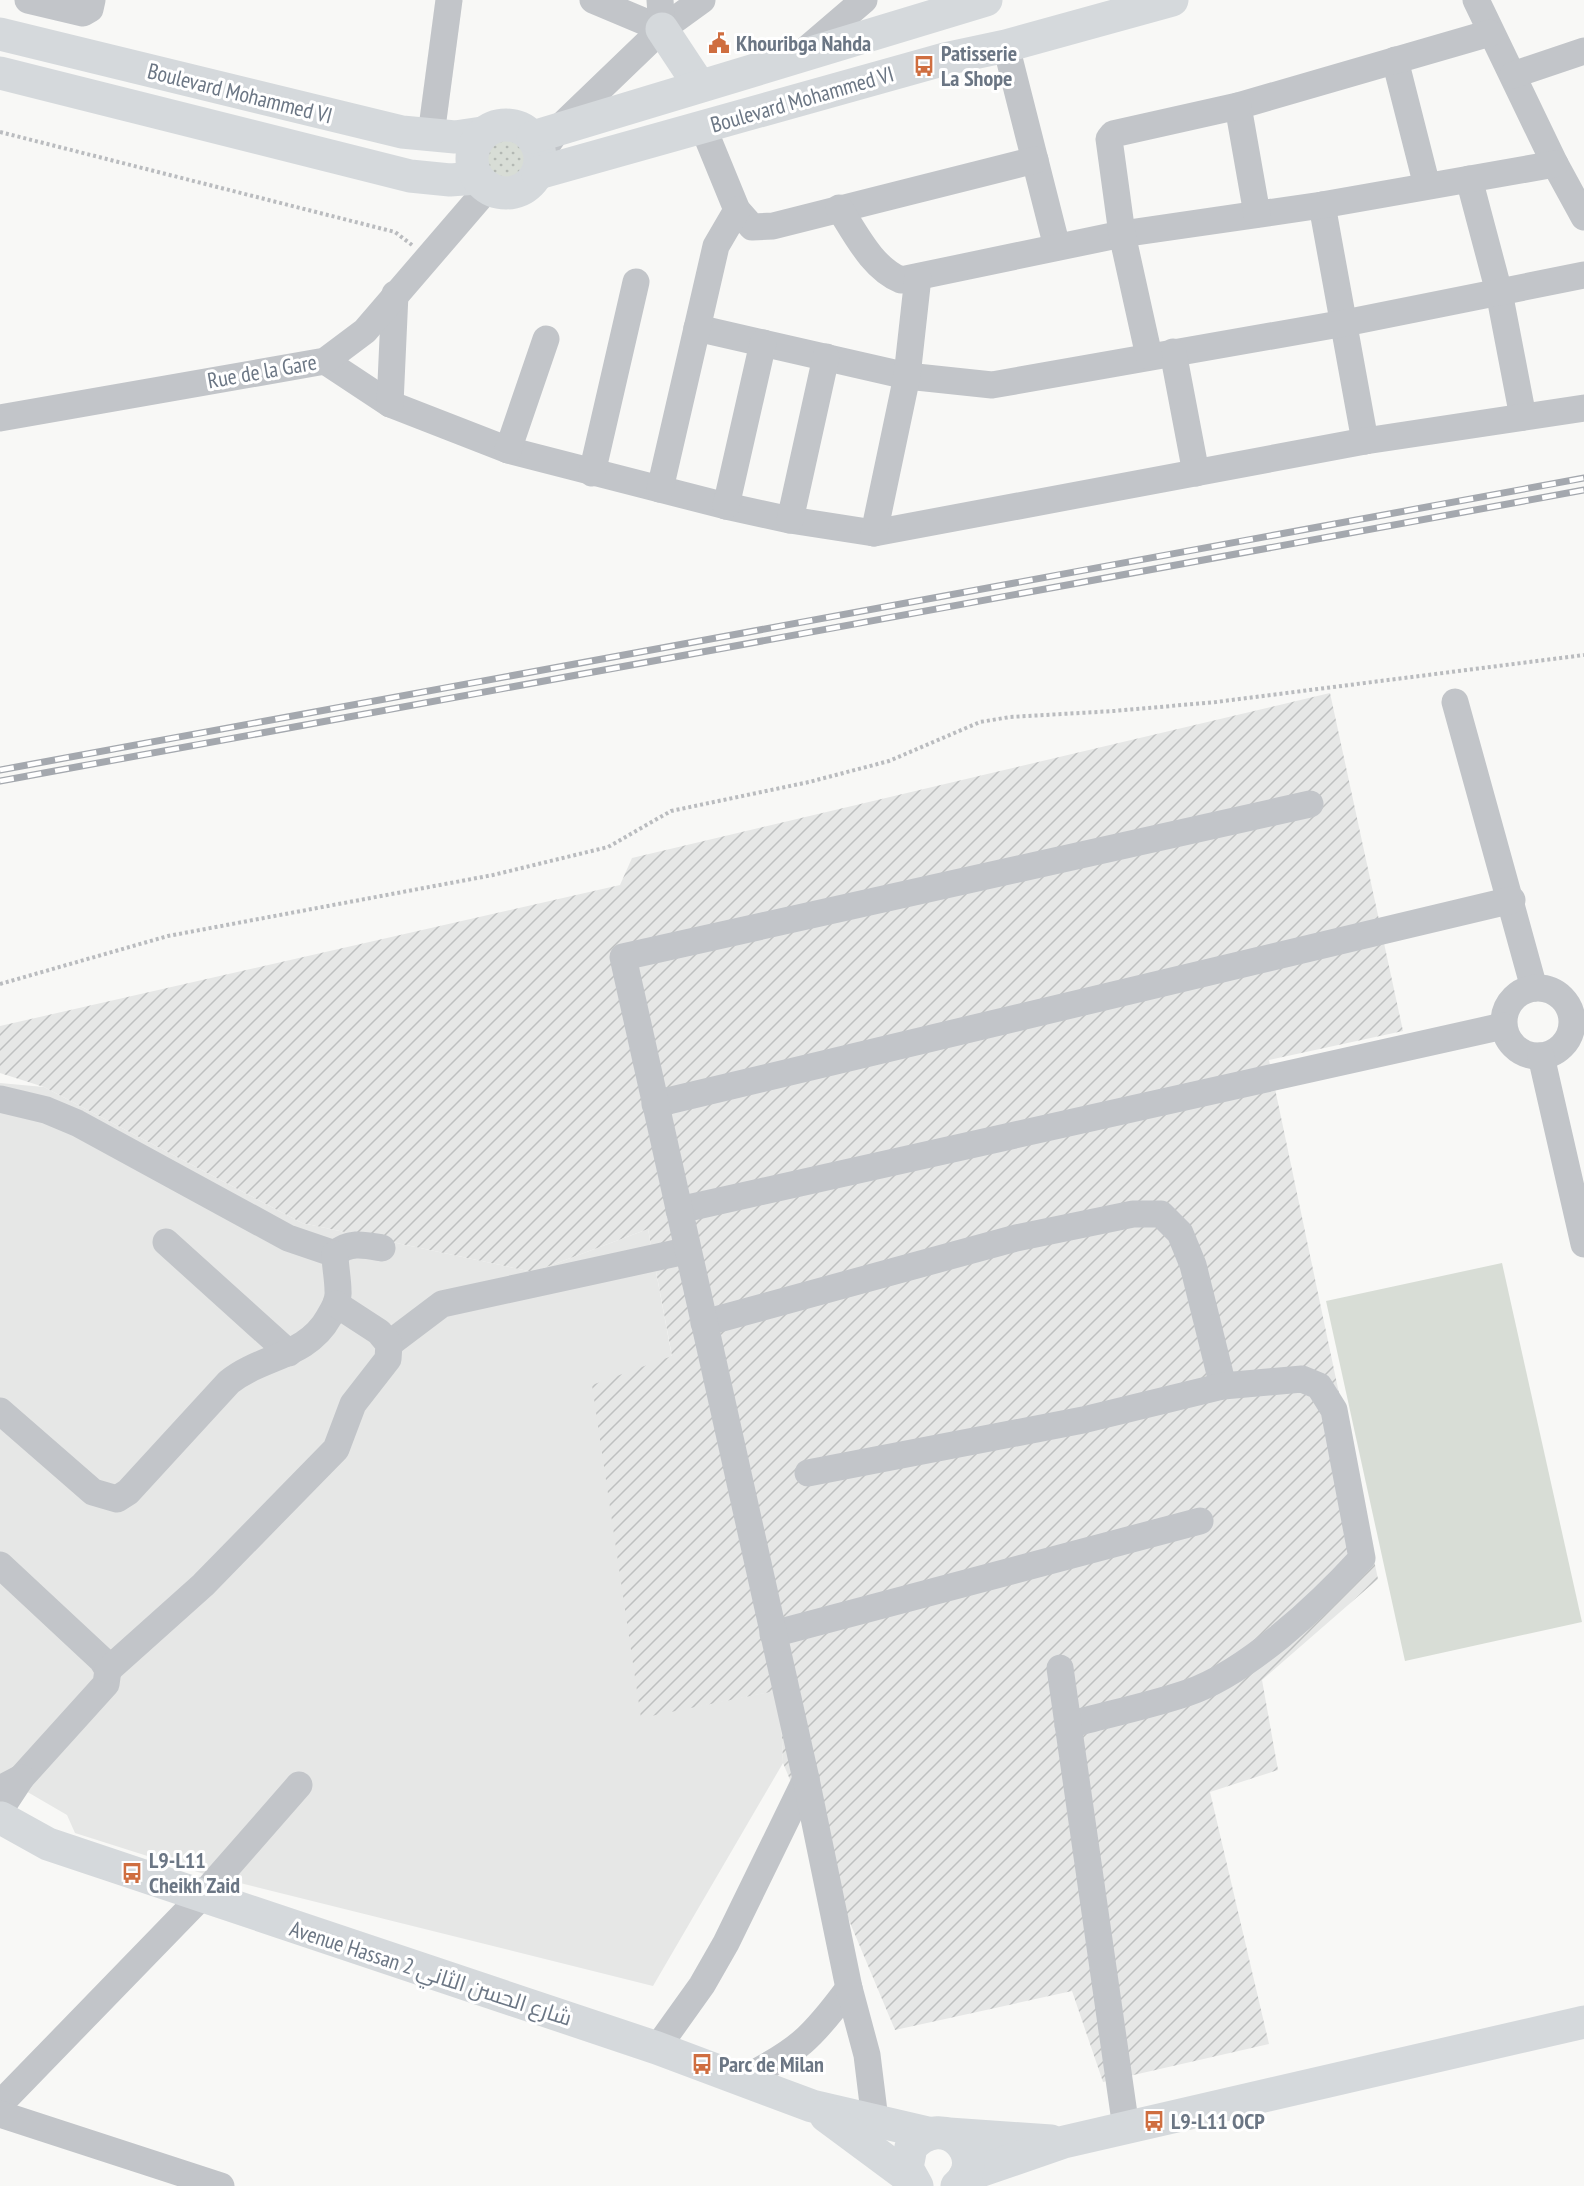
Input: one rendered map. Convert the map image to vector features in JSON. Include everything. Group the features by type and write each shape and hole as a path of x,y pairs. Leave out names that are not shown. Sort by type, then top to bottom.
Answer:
{"main road":[{"name":"Boulevard Mohammed VI","path":"543,148 699,85 986,0"},
{"name":"Boulevard Mohammed VI","path":"543,148 703,127 945,59 1006,46 1172,0"},
{"path":"661,14 699,85"},
{"name":"Boulevard Mohammed VI","path":"0,34 371,125 455,137 482,133"},
{"name":"Boulevard Mohammed VI","path":"0,73 410,176 483,183"},
{"path":"509,124 522,128 543,148 529,185 517,192 502,193 483,183 471,159 476,141 482,133 494,126 509,124"},
{"name":"Avenue Hassan 2 شارع الحسن الثاني","path":"3,1812 48,1844 657,2048 812,2106 938,2134 1064,2142"},
{"name":"Avenue Hassan 2 شارع الحسن الثاني","path":"960,2183 1064,2142 1583,2023"},
{"name":"Avenue Hassan 2 شارع الحسن الثاني","path":"812,2106 914,2182"},
{"path":"914,2182 907,2168 907,2157 911,2147 938,2134 959,2141 966,2152 968,2164 960,2183"}],"street":[{"path":"28,0 83,13 90,9 92,0"},
{"path":"431,135 449,0"},
{"path":"592,0 661,14"},
{"path":"543,148 661,14 702,0"},
{"path":"798,56 864,0"},
{"path":"1476,0 1555,164 1584,217"},
{"path":"1196,473 1122,234 1109,139 1113,134 1238,106 1490,33"},
{"path":"1006,46 1058,247"},
{"path":"1513,75 1584,51"},
{"path":"1395,60 1427,186"},
{"path":"1238,106 1257,214"},
{"path":"703,127 736,210 752,227 761,228 1035,160"},
{"path":"839,208 878,266 890,276 901,280 1122,234 1322,205 1555,164"},
{"path":"1469,179 1499,292 1523,417"},
{"name":"Rue de la Gare","path":"0,418 326,361 365,331 483,183"},
{"path":"1322,205 1365,441"},
{"path":"660,489 716,246 736,210"},
{"path":"697,328 907,376 992,385 1345,323 1584,274"},
{"path":"874,533 907,376 918,277"},
{"path":"592,473 636,282"},
{"path":"390,404 394,294"},
{"path":"508,450 546,339"},
{"path":"726,506 763,343"},
{"path":"790,520 826,357"},
{"path":"326,361 390,404 508,450 726,506 790,520 874,533 1365,441 1584,408"},
{"path":"1455,702 1512,900 1534,988"},
{"path":"875,2121 867,2055 849,1988 806,1779 623,957 1310,804"},
{"path":"655,1104 1512,900"},
{"path":"1534,988 1545,988 1574,997 1569,1008 1578,1028 1561,1048 1541,1056 1531,1056 1512,1045 1503,1026 1504,1015 1514,997 1534,988"},
{"path":"679,1210 1503,1026"},
{"path":"1541,1056 1584,1244"},
{"path":"0,1099 46,1110 77,1123 288,1238 334,1254"},
{"path":"704,1323 1016,1238 1133,1214 1161,1214 1180,1233 1193,1265 1223,1386"},
{"path":"166,1242 289,1353"},
{"path":"334,1254 343,1246 359,1244 382,1248"},
{"path":"389,1344 442,1304 681,1252"},
{"path":"0,1411 93,1492 117,1499 128,1492 229,1382 242,1371 289,1353 309,1342 324,1325 336,1304 338,1290 334,1254"},
{"path":"108,1670 203,1585 336,1449 353,1404 388,1359 389,1344 379,1332 336,1304"},
{"path":"808,1473 1083,1420 1223,1386 1302,1379 1319,1386 1334,1410 1362,1558 1338,1585 1240,1668 1189,1693 1068,1725"},
{"path":"773,1634 1200,1521"},
{"path":"0,1565 102,1660 108,1670 106,1684 3,1812"},
{"path":"1060,1668 1126,2128"},
{"path":"657,2048 702,1985 726,1943 806,1779"},
{"path":"0,2104 201,1897 300,1785"},
{"path":"743,2079 786,2057 804,2043 824,2022 849,1988"},
{"path":"0,2114 221,2186"}],"path":[{"path":"0,132 394,232 427,256"},
{"path":"0,984 168,936 493,875 608,847 671,811 809,782 889,761 980,722 1010,717 1216,702 1584,655"}],"shaded area":[{"path":"505,136 521,142 527,158 521,174 505,180 489,174 483,158 489,142"},
{"path":"1330,693 1403,1031 1269,1060 1378,1579 1262,1680 1278,1770 1210,1792 1269,2044 1103,2082 1072,1991 895,2030 783,1763 780,1690 641,1718 592,1385 672,1356 648,1229 533,1272 302,1223 44,1087 0,1073 0,1026 620,885 632,858"},
{"path":"0,1083 44,1087 302,1223 533,1272 648,1229 672,1357 641,1717 780,1690 783,1763 653,1986 204,1874 75,1833 67,1815 0,1776"},
{"path":"1502,1263 1582,1622 1405,1661 1326,1301"}],"railway":[{"path":"0,770 1584,478"},
{"path":"0,781 1584,490"}],"place":[{"name":"Khouribga Nahda","path":"719,43"},
{"name":"Patisserie La Shope","path":"924,66"},
{"name":"L9-L11 Cheikh Zaid","path":"132,1873"},
{"name":"Parc de Milan","path":"702,2064"},
{"name":"L9-L11 OCP","path":"1154,2121"}]}
